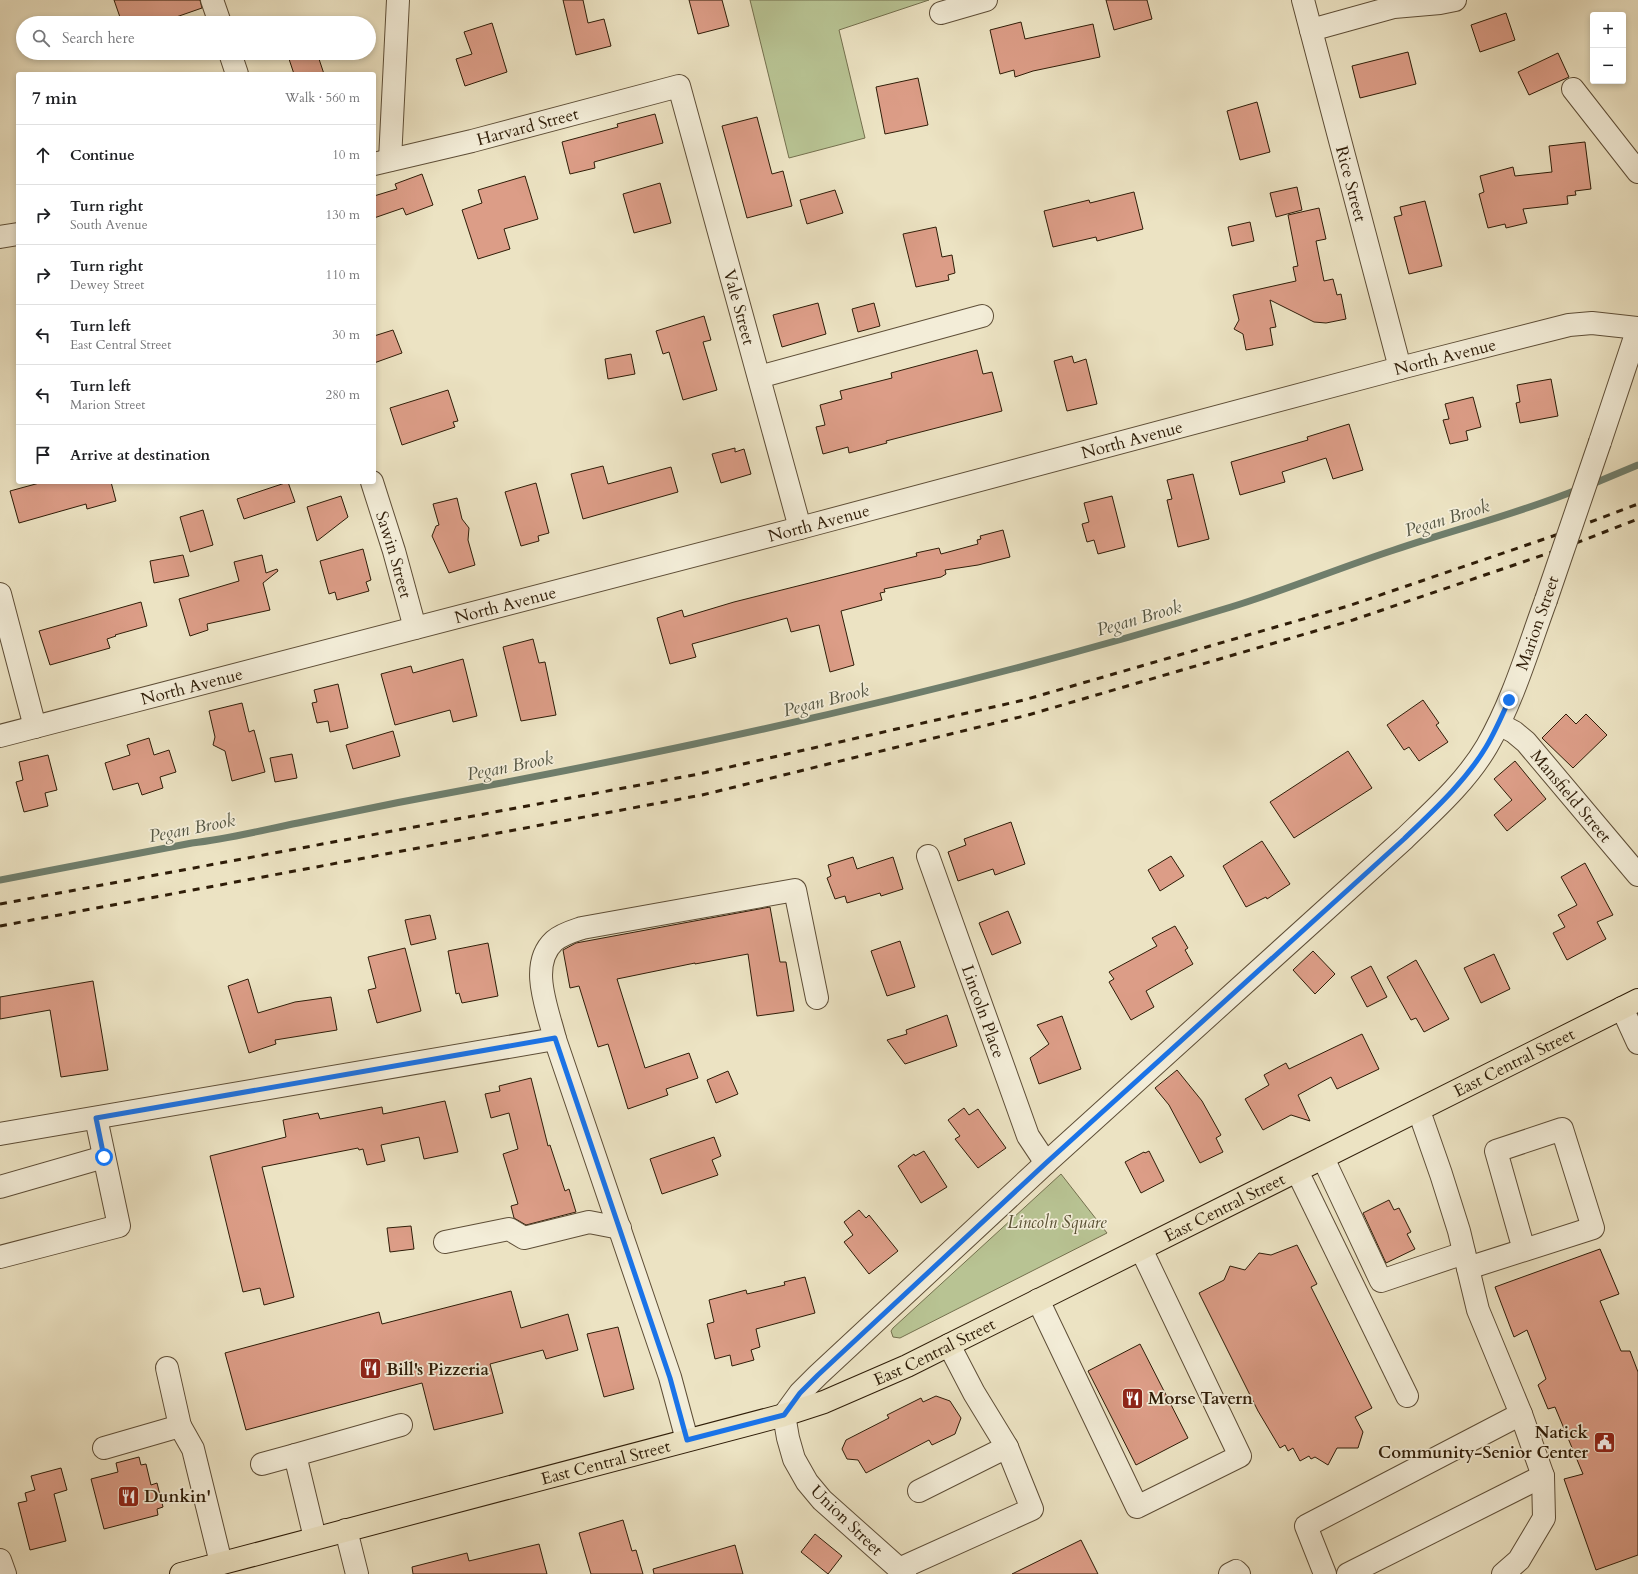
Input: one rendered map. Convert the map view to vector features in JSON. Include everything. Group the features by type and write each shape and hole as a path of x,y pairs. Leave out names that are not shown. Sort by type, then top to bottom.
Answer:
{"main road":[{"name":"East Central Street","path":"181,1574 784,1415 824,1402 864,1386 949,1345 1419,1111 1630,1004"}],"street":[{"path":"212,0 218,16"},
{"path":"382,162 398,0"},
{"path":"941,13 986,0"},
{"name":"Rice Street","path":"1302,0 1400,368"},
{"path":"1310,30 1394,7 1440,3 1455,0"},
{"path":"232,60 236,72"},
{"name":"Harvard Street","path":"382,162 466,142 679,86"},
{"name":"Vale Street","path":"679,86 800,528"},
{"path":"1573,89 1638,172"},
{"path":"0,237 16,234"},
{"path":"758,377 982,316"},
{"name":"North Avenue","path":"0,736 800,528 1400,368 1569,325 1592,323 1638,328"},
{"name":"Marion Street","path":"784,1415 800,1393 818,1375 1046,1163 1404,839 1434,810 1471,770 1499,724 1519,676 1638,328"},
{"name":"Sawin Street","path":"373,484 394,551 415,628"},
{"path":"0,594 35,727"},
{"name":"Mansfield Street","path":"1499,724 1514,732 1526,742 1636,868"},
{"name":"Lincoln Place","path":"928,856 1028,1136 1046,1163"},
{"path":"687,1440 670,1378 555,1038 542,981 542,966 546,952 554,941 568,932 582,928 795,890 817,998"},
{"path":"1630,1004 1638,1044"},
{"path":"0,1134 555,1038"},
{"path":"1419,1111 1441,1174 1466,1261 1478,1310 1521,1414 1543,1476 1544,1518 1519,1560 1503,1574"},
{"path":"0,1257 119,1226 96,1118"},
{"path":"1323,1158 1381,1281 1466,1261 1524,1250 1593,1228 1562,1129 1496,1151 1524,1250"},
{"path":"0,1187 104,1157"},
{"path":"1297,1171 1407,1396"},
{"path":"445,1242 509,1229 524,1238 589,1222 620,1228"},
{"path":"1038,1300 1137,1507 1240,1456 1141,1249"},
{"path":"902,1571 1032,1509 1008,1447 974,1393 949,1345"},
{"path":"167,1368 180,1426 193,1449 221,1563"},
{"path":"1325,1574 1306,1526 1521,1414"},
{"name":"Union Street","path":"784,1415 794,1459 808,1482 822,1500 902,1571"},
{"path":"262,1464 401,1425"},
{"path":"104,1448 180,1426"},
{"path":"919,1491 1008,1447"},
{"path":"295,1455 315,1538"},
{"path":"1348,1574 1543,1476"},
{"path":"346,1530 357,1574"},
{"path":"0,1560 5,1574"},
{"path":"1230,1574 1236,1571 1239,1574"}],"green space":[{"path":"750,0 929,0 839,30 865,138 789,158"},
{"name":"Lincoln Square","path":"1061,1174 1107,1233 900,1338 893,1337 891,1331 893,1328"}],"building":[{"path":"114,0 200,0 202,8 179,16 120,16"},
{"path":"563,0 583,0 588,23 604,19 611,46 576,55"},
{"path":"689,0 722,0 729,26 698,34"},
{"path":"1106,0 1147,0 1152,19 1114,30"},
{"path":"1506,13 1515,40 1480,52 1471,25"},
{"path":"1021,22 1025,39 1093,24 1100,57 1033,71 1015,77 1014,70 1000,74 990,30"},
{"path":"492,23 507,72 465,86 456,59 472,54 464,32"},
{"path":"1408,52 1416,84 1360,98 1352,66"},
{"path":"1558,53 1569,77 1529,95 1518,72"},
{"path":"289,60 319,60 323,72 293,72"},
{"path":"918,78 928,125 885,134 876,87"},
{"path":"1257,102 1270,152 1240,160 1227,111"},
{"path":"655,114 663,143 594,162 595,168 570,174 562,142 618,127 617,124"},
{"path":"757,117 772,174 783,171 792,206 747,218 722,126"},
{"path":"1585,142 1591,189 1575,191 1576,195 1567,196 1568,204 1523,209 1527,223 1506,228 1505,224 1488,228 1479,194 1484,192 1480,176 1513,167 1515,176 1552,172 1549,146"},
{"path":"422,174 433,205 406,215 403,208 376,217 376,195 397,189 395,184"},
{"path":"525,176 538,219 504,229 510,249 478,259 462,210 482,203 478,190"},
{"path":"660,183 671,223 634,233 623,194"},
{"path":"1297,187 1302,210 1276,217 1270,193"},
{"path":"835,190 843,213 807,224 800,200"},
{"path":"1134,192 1143,229 1097,241 1096,237 1053,247 1044,211 1089,200 1090,203"},
{"path":"1425,201 1442,266 1409,274 1394,217 1402,215 1400,207"},
{"path":"1319,208 1326,239 1316,241 1324,281 1333,279 1337,295 1341,294 1346,319 1326,323 1314,322 1270,300 1276,327 1270,328 1273,345 1246,350 1243,334 1234,329 1239,320 1233,295 1296,281 1293,267 1298,266 1288,215"},
{"path":"1250,222 1254,241 1232,246 1228,227"},
{"path":"936,227 942,257 952,255 955,273 948,275 949,280 916,287 903,234"},
{"path":"818,303 826,334 782,347 773,315"},
{"path":"874,303 880,326 858,332 852,309"},
{"path":"704,316 711,340 703,342 717,390 683,400 669,352 663,354 656,331"},
{"path":"393,330 402,353 376,362 376,335"},
{"path":"977,350 983,374 992,372 1002,411 886,441 887,443 849,453 848,447 823,454 816,427 825,425 820,405 842,399 840,391 892,378 891,373"},
{"path":"631,354 635,374 608,379 605,359"},
{"path":"1072,356 1074,363 1086,359 1097,404 1067,411 1054,361"},
{"path":"1551,379 1558,416 1520,423 1516,403 1520,402 1517,385"},
{"path":"448,390 458,421 453,422 455,427 402,445 390,408"},
{"path":"1473,397 1481,427 1466,431 1468,440 1450,444 1443,420 1449,419 1445,404"},
{"path":"1349,424 1363,470 1333,479 1326,458 1282,472 1285,482 1240,495 1231,462 1308,440 1307,437"},
{"path":"735,448 735,452 744,449 751,474 721,483 712,454"},
{"path":"603,466 608,484 671,467 678,492 583,519 571,474"},
{"path":"1193,474 1209,539 1178,547 1167,500 1172,499 1167,480"},
{"path":"536,483 549,533 538,536 539,541 521,546 505,492"},
{"path":"36,484 112,484 116,501 87,509 86,504 19,523 10,491"},
{"path":"282,484 289,484 295,502 244,519 237,499"},
{"path":"341,496 348,517 317,541 307,507"},
{"path":"1112,496 1125,547 1098,554 1094,540 1087,542 1082,524 1089,522 1084,503"},
{"path":"457,498 462,519 469,528 468,540 475,565 449,573 432,536 436,526 439,525 433,504"},
{"path":"203,510 213,545 190,552 180,517"},
{"path":"1003,530 1010,557 978,565 945,570 946,574 941,577 884,589 885,592 880,593 882,600 841,611 854,665 830,672 819,625 791,632 787,618 692,644 696,657 670,664 657,618 682,610 684,617 734,602 917,556 916,553 939,548 941,554 978,544 977,540 981,539 980,536"},
{"path":"363,549 371,580 366,582 369,591 337,600 335,592 329,594 320,561"},
{"path":"183,555 189,576 154,583 150,561"},
{"path":"262,555 266,573 277,569 278,571 263,583 270,610 207,624 208,630 190,636 179,599 239,581 234,562"},
{"path":"141,602 147,626 115,635 116,636 107,639 110,648 50,665 39,631"},
{"path":"533,639 539,663 545,662 556,715 521,721 503,647"},
{"path":"463,659 477,716 453,722 450,710 395,725 381,674 411,666 413,673"},
{"path":"338,684 348,728 330,732 328,721 317,723 312,703 317,702 314,690"},
{"path":"1423,700 1439,723 1436,725 1448,742 1419,761 1409,747 1404,750 1387,725"},
{"path":"242,703 249,732 254,730 265,772 232,781 225,751 213,745 215,737 209,711"},
{"path":"1566,714 1576,724 1586,714 1607,735 1573,768 1542,738"},
{"path":"393,731 400,756 353,769 346,745"},
{"path":"149,738 154,755 169,750 176,772 160,777 163,788 142,795 138,783 113,790 105,763 130,755 127,745"},
{"path":"1348,751 1372,788 1294,838 1270,802"},
{"path":"292,754 297,778 275,782 270,758"},
{"path":"48,755 57,790 45,793 48,806 24,812 16,782 23,780 19,762"},
{"path":"1515,761 1546,799 1507,831 1494,815 1512,800 1494,779"},
{"path":"1011,822 1025,864 995,875 993,869 958,881 948,852 966,845 964,839"},
{"path":"1262,841 1290,884 1267,899 1266,897 1246,907 1223,866"},
{"path":"1171,856 1184,876 1160,891 1148,870"},
{"path":"853,857 857,869 893,857 903,889 881,896 880,893 847,903 845,896 835,899 827,878 831,876 828,865"},
{"path":"1585,863 1613,915 1597,922 1606,939 1567,960 1553,933 1565,927 1558,915 1577,905 1561,877"},
{"path":"770,907 780,962 786,962 794,1011 757,1016 748,954 617,979 645,1068 689,1053 698,1078 666,1089 668,1095 628,1109 608,1044 598,1047 579,986 570,988 563,950 576,943"},
{"path":"1008,911 1021,943 992,955 979,923"},
{"path":"430,915 436,939 411,945 405,920"},
{"path":"1175,926 1188,948 1185,950 1193,964 1146,991 1154,1007 1131,1020 1109,982 1114,979 1109,972 1157,946 1152,938"},
{"path":"900,941 915,987 887,996 871,951"},
{"path":"488,943 498,996 462,1003 459,993 456,994 448,951"},
{"path":"405,948 421,1011 377,1023 368,990 376,988 368,957"},
{"path":"1313,951 1335,974 1315,994 1293,970"},
{"path":"1494,954 1510,989 1481,1003 1464,968"},
{"path":"1416,960 1449,1019 1424,1032 1416,1018 1411,1020 1387,977"},
{"path":"1371,966 1387,997 1367,1007 1351,977"},
{"path":"248,979 258,1013 295,1002 331,997 337,1030 275,1040 276,1044 249,1053 228,986"},
{"path":"93,981 108,1070 61,1077 50,1010 0,1019 0,997"},
{"path":"947,1015 957,1046 905,1064 887,1040 907,1034 906,1030"},
{"path":"1062,1016 1081,1069 1039,1084 1030,1058 1049,1044 1037,1025"},
{"path":"1362,1034 1379,1069 1337,1089 1331,1077 1298,1095 1310,1121 1291,1115 1263,1130 1245,1099 1269,1085 1264,1075 1286,1063 1289,1069"},
{"path":"1177,1070 1202,1101 1221,1135 1216,1138 1223,1152 1200,1163 1169,1105 1155,1088"},
{"path":"728,1071 738,1094 716,1103 707,1080"},
{"path":"531,1078 548,1146 550,1145 565,1191 569,1189 576,1212 526,1225 514,1218 511,1206 518,1204 503,1154 518,1149 509,1113 491,1118 485,1094 500,1091 499,1086"},
{"path":"445,1101 458,1152 424,1159 419,1137 381,1145 385,1161 367,1165 363,1149 359,1150 358,1148 262,1167 294,1297 264,1305 260,1288 243,1292 210,1156 286,1137 283,1120 318,1113 320,1119 382,1107 383,1114"},
{"path":"964,1108 969,1115 978,1109 1006,1148 978,1168 955,1139 960,1136 948,1120"},
{"path":"714,1137 721,1156 712,1160 718,1175 662,1194 650,1159"},
{"path":"924,1151 947,1187 921,1203 898,1166 914,1154 915,1156"},
{"path":"1149,1151 1164,1181 1141,1193 1125,1162"},
{"path":"1389,1200 1394,1210 1399,1208 1411,1232 1407,1234 1415,1249 1386,1263 1363,1213"},
{"path":"859,1210 866,1218 869,1215 898,1251 869,1274 844,1242 853,1235 844,1222"},
{"path":"411,1226 414,1249 390,1252 387,1228"},
{"path":"1297,1245 1317,1284 1311,1287 1372,1408 1355,1417 1363,1432 1358,1448 1337,1448 1328,1465 1315,1457 1311,1459 1309,1456 1300,1461 1293,1448 1288,1451 1285,1445 1280,1448 1258,1411 1199,1293 1224,1280 1230,1266 1245,1270 1259,1253 1271,1255"},
{"name":"Natick Community-Senior Center","path":"1600,1249 1619,1294 1600,1301 1621,1351 1630,1351 1638,1372 1638,1555 1596,1570 1564,1479 1583,1474 1555,1407 1548,1409 1538,1385 1546,1379 1527,1330 1514,1337 1495,1287"},
{"path":"805,1277 815,1313 756,1329 760,1347 751,1350 754,1360 732,1366 730,1355 715,1359 707,1324 714,1322 709,1300 746,1290 747,1294 785,1285 784,1282"},
{"path":"511,1291 521,1328 568,1314 578,1350 546,1359 543,1350 490,1364 503,1413 434,1430 422,1383 246,1430 225,1353 379,1312 382,1324"},
{"path":"618,1327 634,1389 604,1397 587,1334"},
{"path":"1140,1344 1188,1438 1136,1465 1088,1371"},
{"path":"936,1396 950,1401 961,1418 955,1434 932,1445 929,1440 866,1473 858,1460 847,1459 842,1449 846,1440 889,1418 887,1415 921,1398 923,1402"},
{"name":"Dunkin'","path":"139,1457 141,1465 146,1464 151,1485 157,1483 163,1507 157,1509 158,1515 104,1529 91,1479 118,1472 116,1463"},
{"path":"61,1468 67,1490 54,1494 66,1541 30,1550 18,1503 27,1501 25,1493 35,1490 31,1476"},
{"path":"623,1520 632,1551 636,1550 643,1574 591,1574 579,1533"},
{"path":"815,1534 842,1556 828,1574 801,1552"},
{"path":"1081,1540 1098,1574 1012,1574"},
{"path":"539,1544 547,1574 413,1574 412,1567 467,1553 469,1561"},
{"path":"735,1545 743,1574 654,1574 653,1569"}],"waterway":[{"name":"Pegan Brook","path":"1590,485 1638,465"},
{"name":"Pegan Brook","path":"0,880 192,843 232,837 589,766 866,706 1049,659 1231,607 1417,542 1510,514 1579,489"}],"railway":[{"path":"0,904 699,774 1024,700 1348,606 1553,536 1638,504"},
{"path":"0,926 702,795 1028,715 1353,620 1558,550 1638,519"}],"place":[{"name":"Bill's Pizzeria","path":"371,1369"},
{"name":"Morse Tavern","path":"1133,1398"},
{"name":"Natick Community-Senior Center","path":"1604,1442"},
{"name":"Dunkin'","path":"128,1496"}],"route":[{"path":"104,1157 96,1118 555,1038 670,1378 680,1409 687,1440 784,1415 800,1393 818,1375 1046,1163 1430,814 1471,770 1499,724 1509,700"}]}
